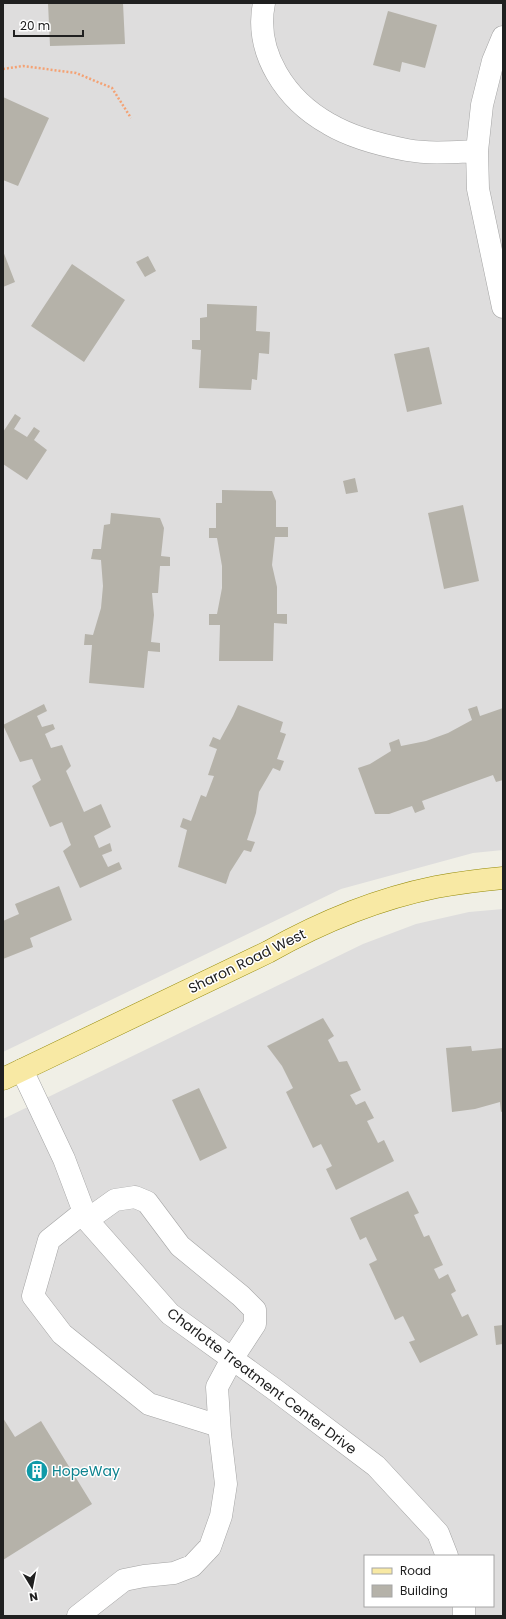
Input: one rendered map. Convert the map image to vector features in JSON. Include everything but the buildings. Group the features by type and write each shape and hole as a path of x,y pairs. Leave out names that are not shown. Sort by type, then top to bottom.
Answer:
{"main road":[{"name":"Sharon Road West","path":"12,1075 349,912 435,887 503,878"}],"street":[{"path":"264,3 263,34 269,60 275,72 291,94 302,105 328,123 342,130 373,141 407,150 442,153 477,151"},
{"path":"503,37 493,61 482,105 477,151 478,189 503,307"},
{"name":"Charlotte Treatment Center Drive","path":"12,1075 64,1159 86,1216 170,1314 376,1466 438,1533 447,1555"},
{"path":"78,1616 124,1580 174,1573 192,1566 210,1547 221,1516 226,1484 219,1426 217,1387 232,1359 255,1324 255,1310 242,1296 180,1246 147,1202 135,1197 115,1200 86,1216 49,1240 33,1296 62,1334 149,1404 219,1426"}],"path":[{"path":"3,69 23,66 76,73 112,88 132,118"}],"shaded area":[{"path":"3,3 503,3 503,850 473,853 341,889 3,1052"},
{"path":"503,909 503,1616 3,1616 3,1119 363,944 416,924 469,912"}],"place":[{"name":"HopeWay","path":"37,1471"}]}
